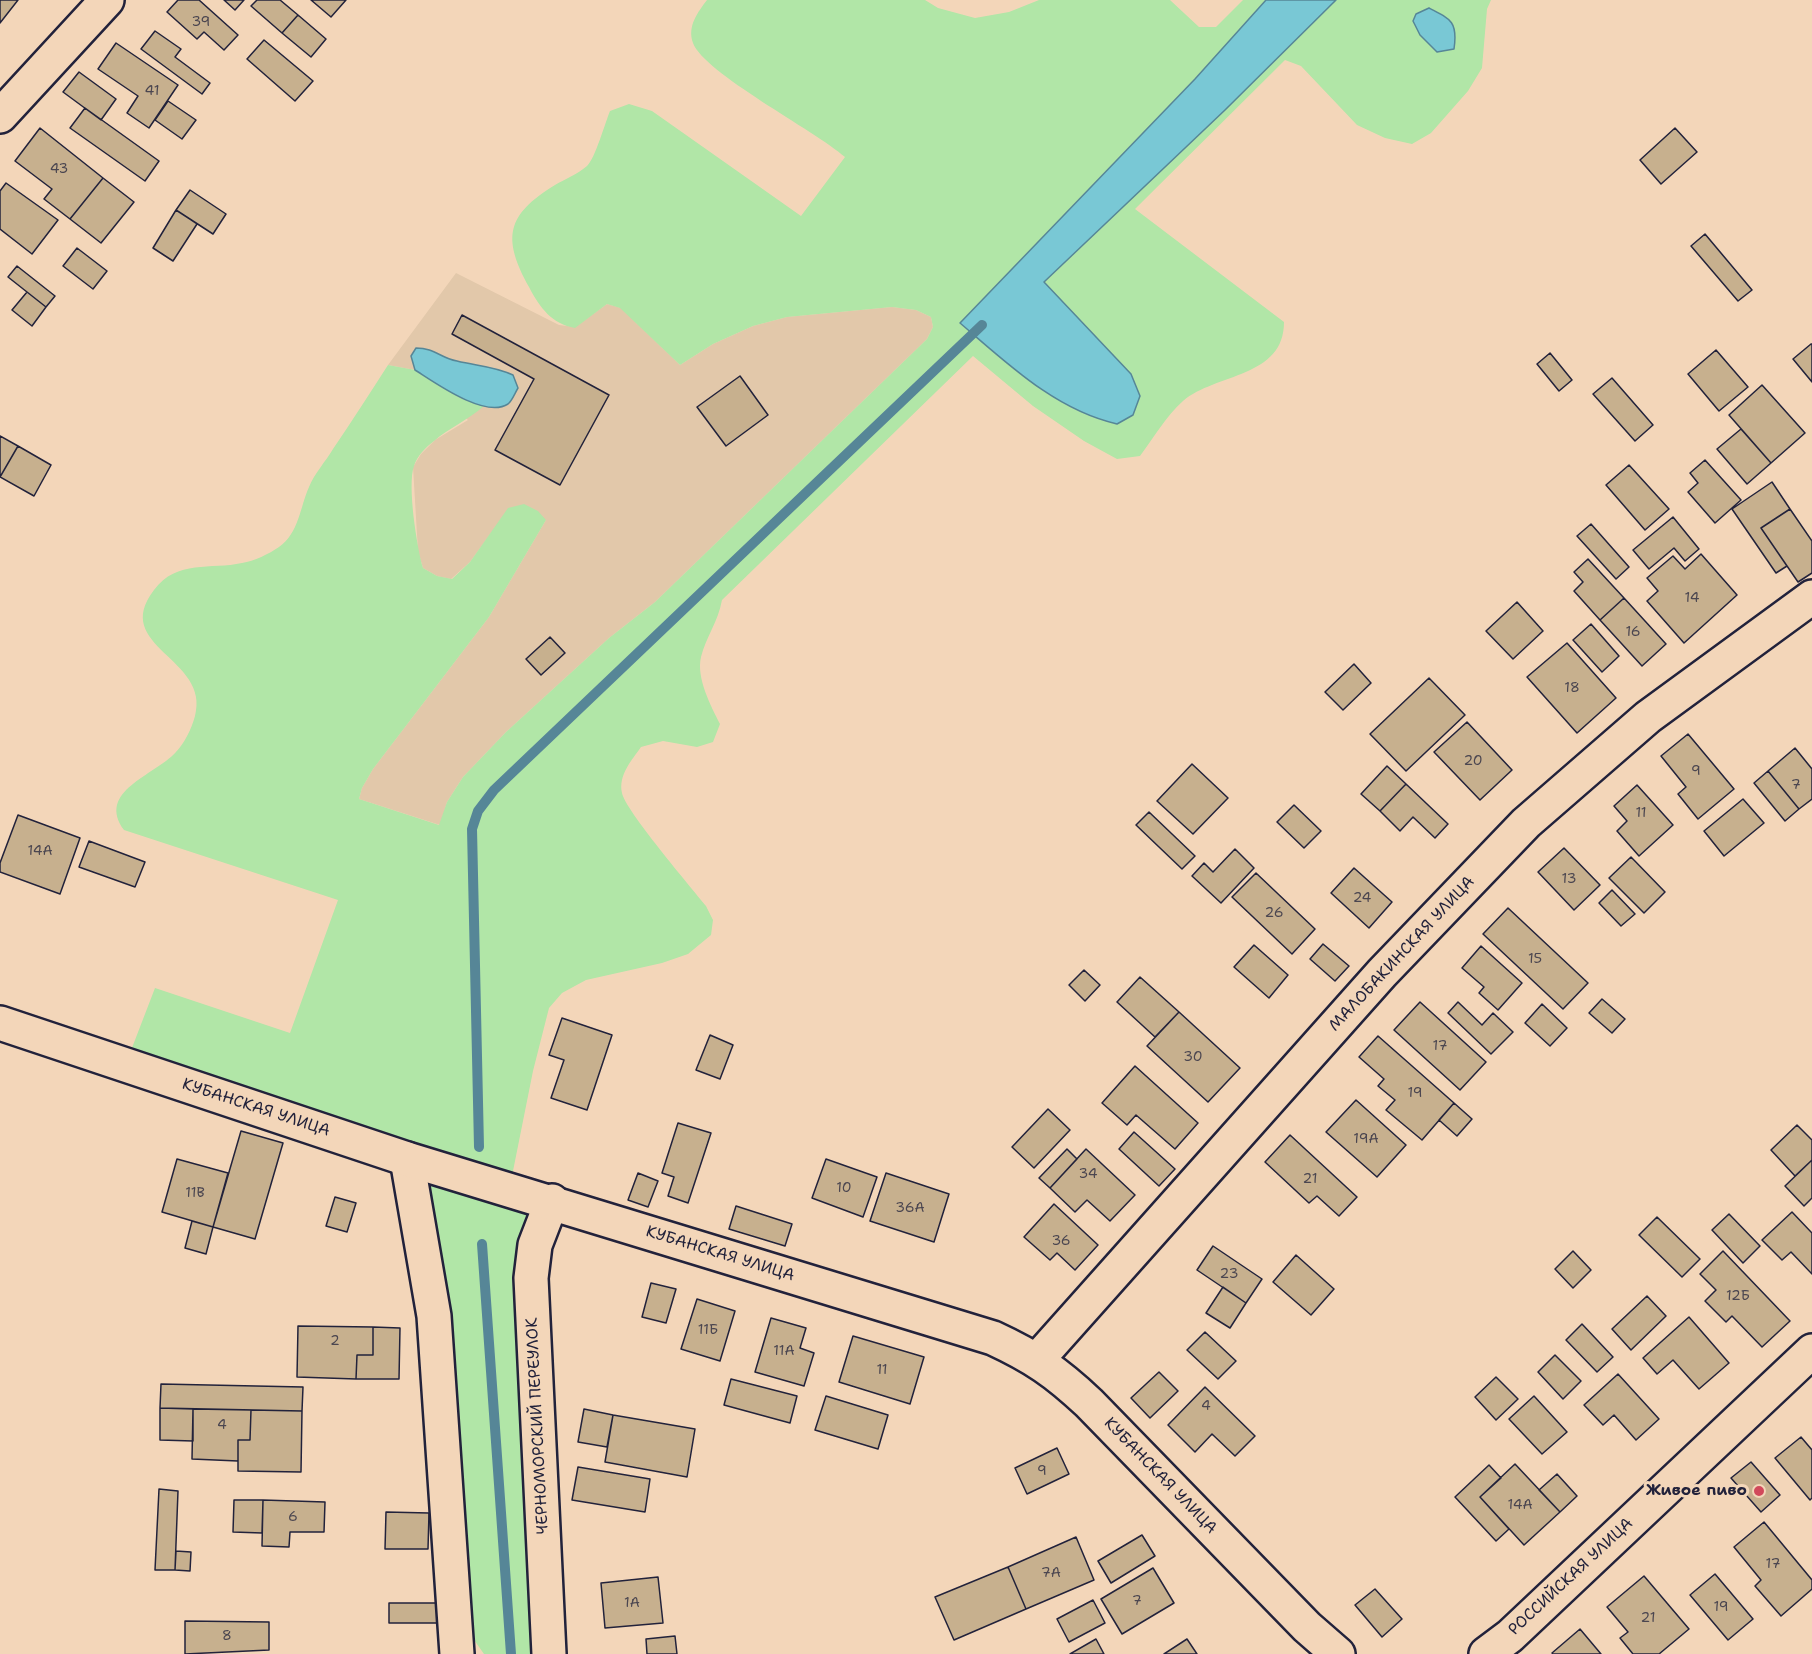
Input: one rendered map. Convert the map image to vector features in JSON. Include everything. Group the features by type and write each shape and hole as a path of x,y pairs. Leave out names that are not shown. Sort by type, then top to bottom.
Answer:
{"street":[{"path":"0,116 107,0"},
{"name":"МАЛОБАКИНСКАЯ УЛИЦА","path":"1037,1360 1382,973 1526,823 1648,717 1812,597"},
{"name":"КУБАНСКАЯ УЛИЦА","path":"0,1023 407,1159 552,1201 993,1338 1055,1371 1089,1402 1307,1627 1338,1654"},
{"path":"407,1159 434,1316 457,1654"},
{"name":"ЧЕРНОМОРСКИЙ ПЕРЕУЛОК","path":"549,1654 531,1278 535,1245 552,1201"},
{"name":"РОССИЙСКАЯ УЛИЦА","path":"1486,1654 1510,1636 1812,1351"}],"shaded area":[{"path":"456,273 559,325 575,327 607,304 621,308 680,365 713,344 753,326 787,317 892,307 916,310 931,317 933,327 927,339 655,602 609,638 506,732 463,777 447,802 440,825 359,799 362,788 373,769 489,617 546,520 509,508 470,562 451,579 437,576 423,568 418,551 413,467 421,454 435,440 468,420 415,370 388,365"}],"green space":[{"path":"707,0 925,0 938,8 975,18 1009,12 1039,0 1170,0 1199,27 1216,27 1243,0 1266,0 1195,79 960,323 1014,369 1052,396 1073,408 1117,424 1131,374 1043,282 1225,110 1336,0 1491,0 1487,9 1482,68 1468,91 1431,133 1412,144 1385,138 1357,125 1301,66 1285,60 1135,209 1284,322 1281,340 1273,354 1261,364 1197,392 1183,401 1140,456 1117,459 1084,441 1033,406 973,356 722,600 703,650 700,665 705,692 720,724 713,742 697,747 663,741 641,747 627,768 621,786 626,802 634,815 706,906 713,920 711,935 688,954 662,963 586,980 562,993 549,1008 533,1071 512,1176 130,1053 155,988 290,1033 338,900 124,830 117,816 117,805 122,795 131,785 176,752 187,736 195,716 196,696 189,680 152,640 144,626 144,609 154,590 163,580 173,574 195,568 251,561 271,552 286,541 295,527 314,477 388,365 415,370 463,398 484,406 431,443 415,462 412,475 412,501 423,568 437,576 452,579 470,562 508,508 524,504 538,511 546,520 489,617 373,769 362,788 359,799 439,825 447,802 463,777 506,732 609,638 655,602 927,339 933,327 931,317 916,310 892,307 787,317 753,326 713,344 680,365 620,308 607,304 575,328 553,319 538,302 520,270 515,255 512,241 518,218 526,207 539,196 587,166 610,111 629,104 652,111 801,216 845,157 738,85 701,55 693,43 691,31 694,20"},
{"path":"430,1183 530,1215 536,1654 484,1654 465,1627 424,1192"}],"water":[{"path":"1266,0 1336,0 1225,110 1044,282 1131,374 1140,396 1133,415 1117,424 1073,408 1014,369 960,323 1195,79"},
{"path":"1429,8 1451,22 1455,33 1454,49 1437,52 1420,35 1413,21 1416,14"},
{"path":"416,348 428,350 451,360 506,372 513,375 518,388 508,404 486,407 473,403 415,370 411,356"}],"building":[{"path":"0,0 18,0 0,23"},
{"path":"178,0 199,0 238,35 224,50 204,32 197,39 167,12"},
{"path":"224,0 244,0 235,10"},
{"path":"257,0 280,0 298,15 282,33 251,6"},
{"path":"311,0 346,0 331,17"},
{"path":"298,15 326,39 311,57 282,33"},
{"path":"155,31 181,49 175,57 210,83 202,94 141,49"},
{"path":"264,40 313,81 295,101 247,59"},
{"path":"116,43 178,85 149,128 127,113 138,96 98,69"},
{"path":"79,72 116,99 101,120 63,92"},
{"path":"168,101 196,120 182,139 155,120"},
{"path":"85,108 159,161 145,181 70,128"},
{"path":"40,128 103,178 70,219 44,199 52,189 15,161"},
{"path":"1675,128 1697,152 1661,184 1640,160"},
{"path":"103,178 134,202 101,243 70,219"},
{"path":"6,183 58,220 32,254 0,229 0,191"},
{"path":"190,190 226,214 213,234 176,210"},
{"path":"176,210 197,224 173,261 153,248"},
{"path":"1705,234 1752,290 1738,301 1691,246"},
{"path":"77,248 107,271 93,289 63,266"},
{"path":"17,266 55,296 46,307 8,277"},
{"path":"27,292 46,307 32,326 12,310"},
{"path":"462,315 609,395 560,485 495,450 534,379 452,334"},
{"path":"1812,344 1812,382 1793,359"},
{"path":"1716,350 1748,387 1719,411 1688,374"},
{"path":"1550,353 1572,380 1559,391 1537,364"},
{"path":"740,376 768,415 726,446 697,407"},
{"path":"1612,378 1653,425 1635,441 1593,394"},
{"path":"1762,385 1805,433 1771,463 1729,415"},
{"path":"1741,429 1771,463 1747,484 1717,449"},
{"path":"0,436 18,446 0,477"},
{"path":"18,446 51,465 34,496 0,477"},
{"path":"1705,460 1741,500 1715,523 1688,492 1698,483 1690,473"},
{"path":"1629,465 1669,509 1645,530 1606,485"},
{"path":"1772,482 1790,509 1761,528 1787,566 1776,573 1732,509"},
{"path":"1790,509 1812,541 1812,573 1798,582 1761,528"},
{"path":"1673,517 1699,549 1685,561 1674,548 1649,569 1633,550"},
{"path":"1591,524 1629,567 1616,579 1577,536"},
{"path":"1701,554 1737,595 1684,643 1647,601 1658,591 1647,578 1673,556 1685,569"},
{"path":"1588,559 1624,598 1600,620 1574,591 1583,582 1574,572"},
{"path":"1624,598 1666,644 1642,666 1600,620"},
{"path":"1517,602 1543,631 1513,659 1486,631"},
{"path":"1591,624 1619,656 1602,672 1573,640"},
{"path":"550,637 565,653 541,675 526,659"},
{"path":"1567,643 1616,698 1577,733 1527,677"},
{"path":"1354,664 1371,683 1343,710 1325,692"},
{"path":"1429,678 1465,715 1406,771 1370,734"},
{"path":"1467,722 1512,770 1480,800 1434,752"},
{"path":"1688,734 1734,789 1698,819 1678,794 1686,787 1661,756"},
{"path":"1795,748 1812,769 1812,799 1799,809 1768,771"},
{"path":"1192,764 1228,798 1193,834 1157,801"},
{"path":"1387,766 1406,784 1380,811 1361,794"},
{"path":"1768,771 1799,809 1785,821 1754,783"},
{"path":"1406,784 1448,824 1435,838 1413,817 1400,831 1380,811"},
{"path":"1637,785 1673,825 1639,856 1617,831 1627,821 1614,806"},
{"path":"1743,799 1764,823 1724,856 1704,831"},
{"path":"1294,805 1321,831 1304,848 1277,822"},
{"path":"1149,812 1195,856 1182,869 1136,825"},
{"path":"18,815 80,838 60,894 0,872 0,863"},
{"path":"89,841 145,862 135,887 79,867"},
{"path":"1564,848 1600,885 1574,910 1538,872"},
{"path":"1235,849 1254,868 1221,903 1192,876 1204,863 1213,872"},
{"path":"1631,857 1665,892 1644,913 1609,878"},
{"path":"1354,868 1392,902 1369,928 1331,893"},
{"path":"1256,873 1315,929 1292,954 1232,897"},
{"path":"1612,890 1635,914 1621,926 1599,903"},
{"path":"1508,908 1588,983 1563,1009 1483,934"},
{"path":"1323,944 1349,966 1335,981 1310,959"},
{"path":"1254,945 1288,975 1269,998 1234,967"},
{"path":"1481,946 1522,983 1498,1010 1479,993 1484,987 1462,968"},
{"path":"1084,970 1100,985 1085,1001 1069,985"},
{"path":"1140,977 1179,1012 1155,1037 1117,1002"},
{"path":"1602,999 1625,1019 1612,1033 1589,1013"},
{"path":"1420,1002 1486,1062 1460,1090 1394,1030"},
{"path":"1458,1002 1482,1025 1493,1013 1513,1032 1491,1054 1448,1013"},
{"path":"1542,1004 1567,1028 1550,1046 1525,1023"},
{"path":"1179,1012 1240,1068 1208,1102 1147,1046"},
{"path":"562,1018 612,1035 587,1110 551,1098 564,1060 549,1055"},
{"path":"710,1035 733,1045 720,1079 696,1070"},
{"path":"1378,1036 1454,1103 1422,1140 1386,1110 1395,1100 1378,1086 1384,1079 1359,1057"},
{"path":"1135,1066 1198,1123 1175,1149 1136,1115 1127,1125 1102,1103"},
{"path":"1356,1100 1406,1145 1377,1177 1326,1132"},
{"path":"1454,1103 1472,1119 1457,1136 1439,1120"},
{"path":"1048,1109 1070,1130 1034,1168 1012,1147"},
{"path":"678,1123 711,1133 688,1203 668,1196 674,1177 662,1173"},
{"path":"1797,1125 1812,1140 1812,1160 1795,1176 1771,1150"},
{"path":"241,1131 283,1143 255,1239 213,1227"},
{"path":"1134,1132 1175,1169 1159,1186 1119,1149"},
{"path":"1290,1135 1357,1197 1339,1216 1317,1196 1309,1203 1265,1162"},
{"path":"1067,1149 1077,1159 1050,1188 1039,1178"},
{"path":"1086,1149 1135,1195 1110,1221 1087,1200 1075,1212 1050,1188"},
{"path":"177,1159 228,1173 213,1227 162,1212"},
{"path":"826,1159 877,1177 863,1217 812,1198"},
{"path":"1812,1160 1812,1198 1804,1206 1785,1186"},
{"path":"638,1173 658,1181 648,1207 628,1200"},
{"path":"886,1173 949,1194 934,1242 870,1221"},
{"path":"335,1197 356,1203 347,1232 326,1226"},
{"path":"1054,1204 1098,1245 1075,1270 1057,1253 1050,1260 1024,1237"},
{"path":"736,1206 792,1224 785,1246 729,1229"},
{"path":"1792,1212 1812,1233 1812,1274 1791,1252 1782,1260 1762,1240"},
{"path":"1729,1214 1760,1246 1743,1263 1712,1230"},
{"path":"1657,1217 1700,1259 1682,1277 1639,1235"},
{"path":"192,1221 213,1227 206,1254 185,1248"},
{"path":"1213,1246 1262,1279 1246,1303 1197,1270"},
{"path":"1573,1251 1591,1270 1573,1288 1555,1269"},
{"path":"1723,1251 1790,1321 1762,1347 1732,1316 1726,1322 1705,1301 1716,1290 1700,1274"},
{"path":"1296,1255 1334,1289 1311,1315 1273,1282"},
{"path":"651,1283 676,1289 666,1323 642,1317"},
{"path":"1223,1287 1246,1303 1230,1328 1206,1313"},
{"path":"1647,1296 1666,1316 1631,1350 1612,1329"},
{"path":"697,1299 735,1311 720,1361 681,1349"},
{"path":"1689,1317 1729,1363 1699,1389 1673,1360 1657,1374 1643,1358"},
{"path":"771,1318 806,1328 800,1348 814,1353 804,1386 755,1372"},
{"path":"1582,1324 1613,1357 1597,1372 1566,1340"},
{"path":"298,1326 373,1327 373,1355 357,1355 356,1379 297,1377"},
{"path":"373,1327 400,1328 399,1379 356,1379 357,1355 373,1355"},
{"path":"1205,1332 1236,1361 1218,1379 1187,1350"},
{"path":"853,1336 924,1357 910,1404 839,1382"},
{"path":"1555,1355 1581,1381 1563,1399 1538,1372"},
{"path":"1159,1372 1178,1391 1150,1418 1131,1398"},
{"path":"1618,1374 1659,1419 1636,1440 1614,1415 1603,1425 1584,1405"},
{"path":"1496,1377 1518,1399 1496,1420 1475,1397"},
{"path":"731,1379 797,1396 790,1423 724,1405"},
{"path":"161,1384 303,1387 302,1411 160,1408"},
{"path":"1205,1387 1255,1436 1235,1456 1212,1434 1195,1452 1168,1425"},
{"path":"826,1396 888,1415 878,1449 815,1430"},
{"path":"1534,1396 1567,1432 1542,1454 1509,1419"},
{"path":"160,1408 193,1409 193,1441 160,1440"},
{"path":"193,1409 251,1410 250,1440 238,1440 238,1461 192,1459"},
{"path":"584,1409 613,1415 607,1447 578,1442"},
{"path":"251,1410 302,1411 301,1472 238,1471 238,1440 250,1440"},
{"path":"613,1415 695,1429 687,1477 605,1462"},
{"path":"1801,1437 1812,1450 1812,1498 1810,1500 1775,1458"},
{"path":"1057,1448 1069,1474 1027,1494 1015,1468"},
{"path":"1751,1462 1780,1495 1761,1512 1731,1478"},
{"path":"1515,1464 1560,1512 1524,1545 1480,1497"},
{"path":"1489,1465 1501,1478 1480,1497 1509,1529 1496,1541 1455,1497"},
{"path":"578,1467 650,1479 645,1512 572,1500"},
{"path":"1557,1474 1577,1496 1560,1512 1539,1490"},
{"path":"159,1489 178,1491 175,1570 155,1570"},
{"path":"234,1500 263,1500 262,1533 233,1532"},
{"path":"263,1500 325,1502 324,1532 290,1532 289,1547 262,1546"},
{"path":"386,1512 429,1513 428,1549 385,1549"},
{"path":"1764,1522 1812,1580 1812,1589 1781,1616 1755,1586 1761,1580 1734,1547"},
{"path":"1142,1535 1155,1556 1111,1583 1098,1561"},
{"path":"1076,1537 1094,1580 1026,1609 1008,1567"},
{"path":"176,1551 191,1552 190,1571 175,1570"},
{"path":"1008,1567 1026,1609 954,1640 935,1597"},
{"path":"1153,1568 1174,1603 1122,1634 1101,1599"},
{"path":"1715,1574 1753,1619 1728,1640 1690,1595"},
{"path":"1644,1576 1689,1629 1659,1654 1633,1654 1620,1638 1628,1632 1607,1607"},
{"path":"658,1577 663,1623 605,1628 601,1583"},
{"path":"1375,1589 1402,1619 1382,1637 1355,1605"},
{"path":"1093,1600 1105,1623 1069,1642 1057,1619"},
{"path":"389,1603 438,1603 438,1623 389,1623"},
{"path":"185,1621 269,1622 269,1650 185,1654"},
{"path":"1580,1629 1601,1654 1552,1653"},
{"path":"675,1636 677,1654 647,1654 646,1639"},
{"path":"1096,1639 1104,1654 1070,1654"},
{"path":"1187,1639 1197,1654 1164,1654"}],"waterway":[{"path":"479,1147 472,829 478,811 494,790 982,325"},
{"path":"482,1244 511,1654"}],"place":[{"name":"Живое пиво","path":"1759,1491"}]}
